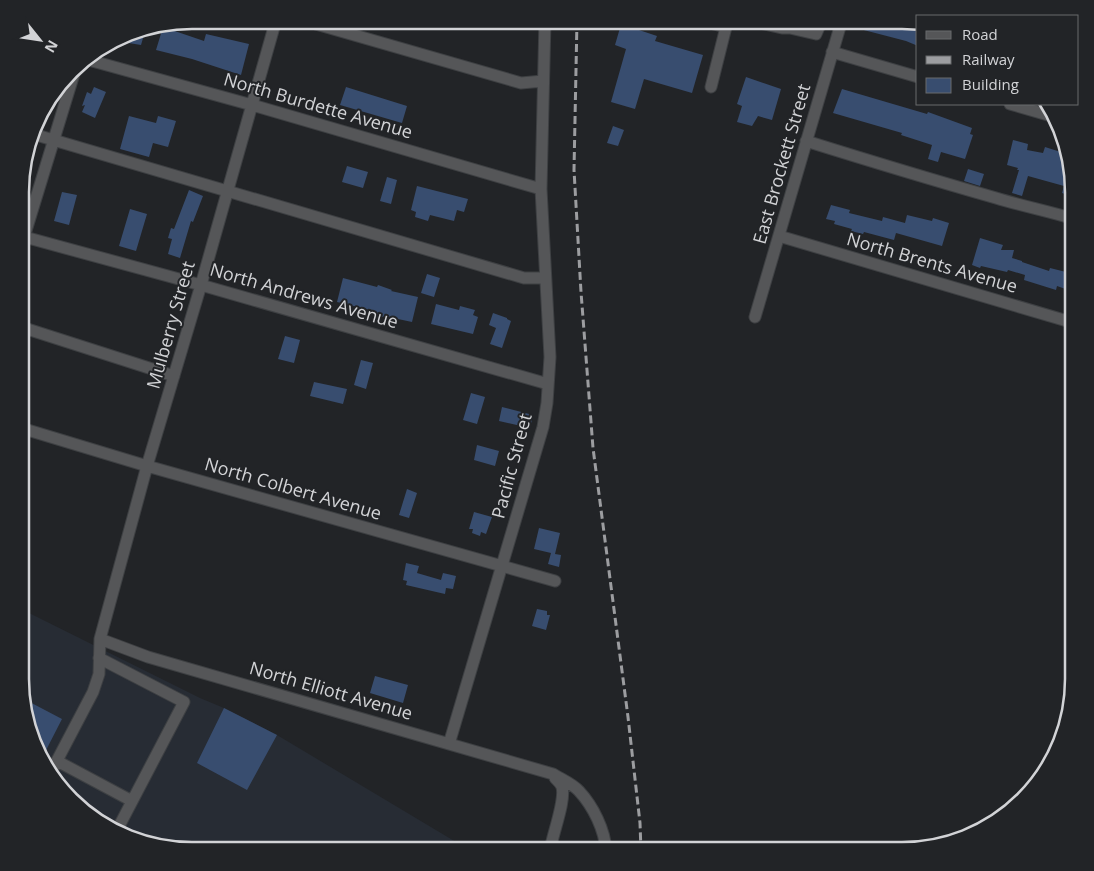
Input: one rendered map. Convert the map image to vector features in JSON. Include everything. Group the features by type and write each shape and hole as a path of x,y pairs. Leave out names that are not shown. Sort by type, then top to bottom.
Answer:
{"street":[{"name":"Mulberry Street","path":"54,766 93,692 99,674 100,639 147,466 201,285 273,29"},
{"path":"333,29 521,83 543,81"},
{"name":"Pacific Street","path":"449,744 543,426 550,357 541,189 545,29"},
{"path":"711,87 727,29"},
{"path":"804,29 816,34 818,29"},
{"name":"East Brockett Street","path":"754,316 839,29"},
{"path":"832,52 916,76"},
{"name":"North Burdette Avenue","path":"93,61 541,189"},
{"path":"29,218 72,81"},
{"path":"1013,105 1045,114"},
{"path":"38,136 524,278 545,278"},
{"path":"806,141 890,168 1065,217"},
{"name":"North Brents Avenue","path":"779,236 1065,320"},
{"name":"North Andrews Avenue","path":"29,242 201,285 548,384"},
{"path":"29,330 174,376"},
{"name":"North Colbert Avenue","path":"29,430 147,466 556,581"},
{"name":"North Elliott Avenue","path":"100,639 148,657 553,774 578,789 594,811 605,842"},
{"path":"99,658 184,702 120,825"},
{"path":"56,761 132,800"},
{"path":"551,842 563,797 562,786 553,774"}],"shaded area":[{"path":"29,613 200,698 224,708 277,735 456,842 181,842 149,837 129,830 110,820 92,809 62,779 37,732 29,690"}],"building":[{"path":"620,29 639,29 657,36 655,41 703,55 692,93 644,79 635,109 611,102 626,49 615,45"},
{"path":"860,29 916,29 916,45"},
{"path":"172,30 204,41 206,34 249,44 241,75 192,59 156,50 162,32"},
{"path":"144,36 141,45 126,43"},
{"path":"746,77 781,89 772,120 758,116 752,126 737,122 742,106 737,104"},
{"path":"94,87 106,92 95,118 82,112 87,92 91,94"},
{"path":"346,87 407,106 402,123 340,105"},
{"path":"842,89 927,114 928,112 972,128 970,134 973,135 965,159 941,152 938,162 928,159 932,145 901,135 902,133 833,113"},
{"path":"129,116 156,123 158,116 176,121 168,147 153,143 149,157 120,149"},
{"path":"613,126 624,130 618,146 607,143"},
{"path":"1013,140 1028,144 1027,150 1043,153 1045,147 1061,152 1065,194 1062,193 1064,186 1028,176 1022,196 1012,193 1019,170 1007,165"},
{"path":"347,166 368,172 363,188 342,182"},
{"path":"968,169 984,174 980,186 964,181"},
{"path":"387,177 397,180 391,204 380,201"},
{"path":"417,186 468,199 464,212 457,210 454,221 430,215 428,221 415,217 416,212 411,210"},
{"path":"189,190 203,196 193,222 191,221 180,258 168,254 172,239 168,238 171,228 174,229"},
{"path":"62,192 77,195 69,225 54,221"},
{"path":"831,205 850,210 849,213 882,221 883,217 905,223 907,215 932,221 933,218 949,223 942,246 896,233 894,240 864,232 863,234 851,231 852,229 834,224 835,221 826,219"},
{"path":"130,209 147,214 136,251 119,246"},
{"path":"980,238 1003,245 1001,250 1014,250 1012,258 1022,262 1049,271 1050,268 1065,272 1065,289 1057,286 1056,290 1024,280 1025,275 1008,270 1007,272 972,265"},
{"path":"427,274 440,278 434,297 421,293"},
{"path":"343,278 377,287 378,285 391,291 418,297 412,322 383,317 369,313 370,310 337,302"},
{"path":"436,304 459,310 460,306 475,310 473,315 478,317 473,334 431,324"},
{"path":"493,313 511,321 502,348 490,344 496,328 489,325"},
{"path":"285,336 300,340 294,363 278,359"},
{"path":"361,360 373,363 366,389 354,385"},
{"path":"314,382 347,389 343,404 310,396"},
{"path":"471,393 485,397 477,424 463,420"},
{"path":"502,407 533,415 530,428 499,421"},
{"path":"477,445 499,451 495,466 474,460"},
{"path":"407,489 417,493 409,518 399,515"},
{"path":"474,512 492,517 486,534 481,532 480,536 472,533 473,529 469,529"},
{"path":"539,528 560,533 555,554 561,555 559,567 548,564 551,553 534,549"},
{"path":"406,563 419,566 417,573 441,580 443,573 456,576 453,589 446,588 445,594 406,585 407,581 403,580"},
{"path":"537,609 547,611 547,615 550,615 546,630 532,626"},
{"path":"375,676 408,685 403,703 370,693"},
{"path":"31,703 62,719 46,751 37,732"},
{"path":"224,708 277,735 247,790 197,763"}],"railway":[{"path":"577,29 574,170 593,448 628,717 641,842"}]}
